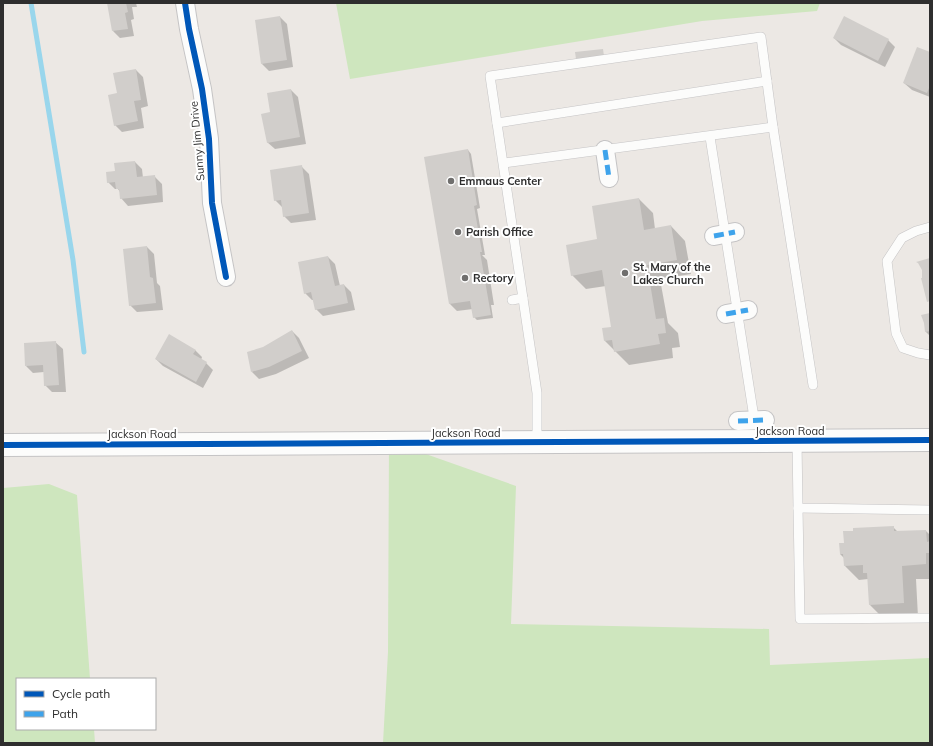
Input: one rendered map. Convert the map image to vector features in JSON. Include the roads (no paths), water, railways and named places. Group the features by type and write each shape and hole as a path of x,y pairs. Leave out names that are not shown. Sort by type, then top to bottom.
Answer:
{"street":[{"name":"Sunny Jim Drive","path":"185,3 202,89 209,139 212,203 226,278"},
{"path":"605,150 610,178"},
{"name":"Jackson Road","path":"3,446 536,442 754,426 797,441 930,440"}],"lane":[{"path":"536,442 537,393 490,76 761,37 773,127 813,385"},
{"path":"497,123 767,81"},
{"path":"504,163 773,127"},
{"path":"710,136 754,426"},
{"path":"930,227 916,231 902,238 887,260 896,333 903,348 930,355"},
{"path":"512,300 523,298"},
{"path":"797,441 800,619 930,618"},
{"path":"798,508 930,510"}],"waterway":[{"path":"31,3 73,260 84,352"}],"place":[{"name":"Emmaus Center","path":"451,181"},
{"name":"Parish Office","path":"458,232"},
{"name":"St. Mary of the Lakes Church","path":"625,273"},
{"name":"Rectory","path":"465,278"}]}
